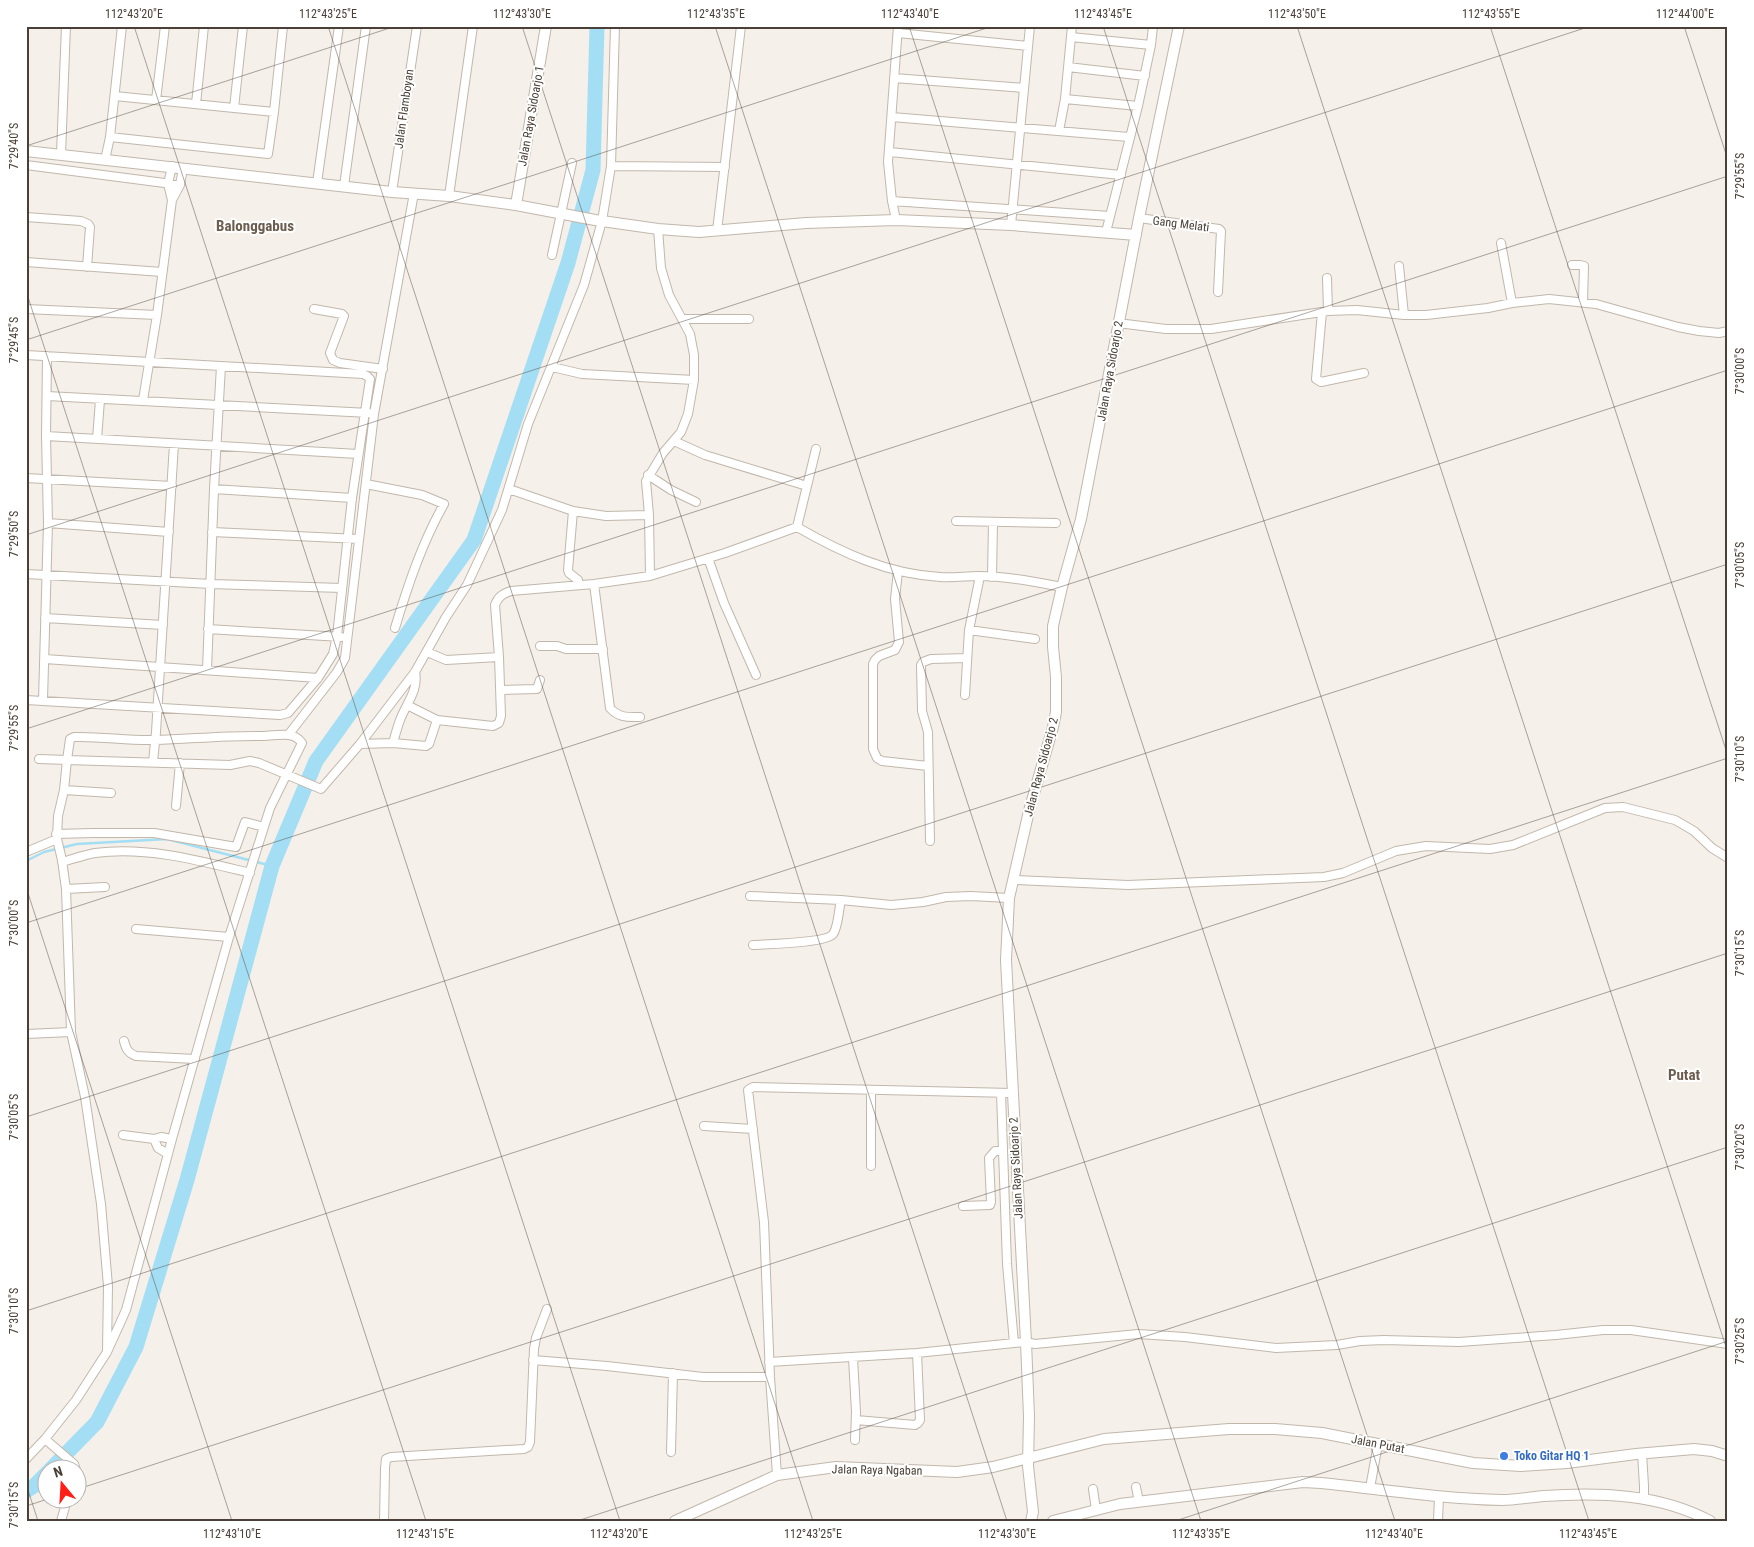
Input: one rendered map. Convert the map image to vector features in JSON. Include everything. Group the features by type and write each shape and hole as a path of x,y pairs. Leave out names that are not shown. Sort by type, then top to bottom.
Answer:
{"street":[{"path":"61,154 66,26"},
{"path":"105,160 110,137 122,26"},
{"path":"156,100 165,26"},
{"path":"196,104 204,26"},
{"path":"234,108 243,26"},
{"path":"110,137 267,154 270,152 283,26"},
{"path":"317,183 339,26"},
{"path":"344,186 366,26"},
{"name":"Jalan Flamboyan","path":"392,192 417,26"},
{"path":"449,196 473,26"},
{"name":"Jalan Raya Sidoarjo 1","path":"516,205 546,26"},
{"path":"39,759 230,765 250,761 259,763 319,789 324,788 360,744 415,672 446,617 467,585 492,534 509,489 528,424 584,285 612,166 615,26"},
{"path":"717,231 741,26"},
{"path":"930,36 931,26"},
{"path":"1011,225 1030,26"},
{"path":"1059,131 1065,99 1072,26"},
{"path":"1106,232 1138,106 1151,45 1153,26"},
{"name":"Jalan Raya Sidoarjo 2","path":"1031,1521 1033,1512 1028,1467 1029,1416 1019,1342 1006,1094 1007,898 1014,880 1029,811 1056,712 1056,677 1052,647 1057,587 1083,510 1118,323 1129,234 1138,218 1179,26"},
{"path":"896,220 888,162 898,30 930,36 1028,46"},
{"path":"1071,37 1151,45"},
{"path":"1068,67 1144,76"},
{"path":"894,78 1024,88"},
{"path":"115,96 274,112"},
{"path":"1065,99 1138,106"},
{"path":"892,117 1129,137"},
{"path":"26,151 392,192 449,196 516,205 658,229 699,232 806,223 896,220 1011,225 1129,234"},
{"path":"890,152 1122,175"},
{"path":"552,255 563,214 572,163"},
{"path":"26,165 180,185"},
{"path":"612,166 725,167"},
{"path":"172,200 168,184 177,167"},
{"path":"143,400 172,200 180,185 177,167"},
{"path":"289,734 343,664 345,658 374,414 414,193"},
{"path":"892,201 1110,216"},
{"path":"26,218 81,221 88,224 90,227 87,267"},
{"name":"Gang Melati","path":"1138,218 1222,231 1218,292"},
{"path":"650,576 648,478 663,453 681,432 688,414 694,380 690,334 668,295 661,268 658,229"},
{"path":"1502,243 1512,303"},
{"path":"26,262 162,272"},
{"path":"1572,265 1580,264 1584,266 1583,302"},
{"path":"1399,266 1404,315"},
{"path":"1327,278 1325,312 1316,379 1321,382 1364,373"},
{"path":"1118,323 1166,329 1211,329 1325,312 1357,310 1404,315 1426,315 1488,308 1512,303 1549,300 1583,302 1678,327 1720,333 1728,331"},
{"path":"26,309 156,315"},
{"path":"314,309 344,316 330,353 333,360 340,363 383,369"},
{"path":"683,319 749,319"},
{"path":"26,355 367,376 370,382 352,498 337,636 332,657 318,678 288,713 280,715 158,706 26,700"},
{"path":"43,700 48,523 47,356"},
{"path":"206,670 216,446 222,366"},
{"path":"552,367 582,374 694,380"},
{"path":"47,396 365,412 374,414"},
{"path":"97,439 100,400"},
{"path":"46,436 358,454"},
{"path":"674,442 705,455 807,486"},
{"path":"153,762 174,444"},
{"path":"797,527 816,449"},
{"path":"26,478 172,486"},
{"path":"648,478 696,502"},
{"path":"366,484 422,495 444,504 415,566 395,628"},
{"path":"214,489 352,498"},
{"path":"509,489 573,511 606,516 649,515"},
{"path":"573,511 568,570 578,580 579,585"},
{"path":"956,521 1056,523"},
{"path":"992,578 993,522"},
{"path":"48,523 169,532"},
{"path":"408,705 437,720 495,726 499,723 499,657 495,605 503,594 511,591 594,584 650,576 728,552 797,527 837,550 877,565 898,570 940,577 980,576 1057,587"},
{"path":"212,532 347,540 359,539"},
{"path":"708,558 724,603 756,675"},
{"path":"898,570 895,599 899,642 895,650 879,656 873,664 873,749 877,758 882,761 928,766"},
{"path":"26,574 165,580 211,584 342,588"},
{"path":"965,695 969,630 980,576"},
{"path":"594,584 610,708 621,717 640,717"},
{"path":"45,618 162,625"},
{"path":"208,629 347,637"},
{"path":"969,630 1035,639"},
{"path":"540,646 557,646 566,649 603,649"},
{"path":"427,652 446,660 499,657"},
{"path":"930,841 928,732 922,711 921,665 923,662 931,659 967,658"},
{"path":"45,659 318,678"},
{"path":"393,743 400,720 415,685 415,672"},
{"path":"500,690 537,689 540,680"},
{"path":"288,713 300,720"},
{"path":"360,744 393,743 424,747 428,745 437,720"},
{"path":"26,1459 45,1439 76,1400 107,1352 126,1310 229,937 270,808 285,774 302,743 301,740 289,734 277,736 230,735 155,740 73,737 70,739 57,838 66,889 70,1032 85,1097 101,1204 108,1286 107,1352"},
{"path":"176,806 180,763"},
{"path":"64,790 111,792"},
{"path":"1014,880 1128,886 1324,877 1343,873 1396,851 1426,846 1490,848 1513,845 1605,808 1623,807 1674,820 1694,831 1712,848 1728,858"},
{"path":"26,852 57,838 93,832 154,833 236,847 245,822 264,827"},
{"path":"62,861 95,853 152,853 251,871"},
{"path":"66,889 105,887"},
{"path":"750,896 841,900 891,905 946,897 1007,898"},
{"path":"753,945 817,940 829,937 834,932 841,900"},
{"path":"136,929 229,937"},
{"path":"26,1034 70,1032"},
{"path":"124,1041 127,1051 136,1056 196,1058"},
{"path":"777,1475 770,1377 764,1222 748,1090 753,1088 1006,1094 1003,1151 1007,1264 1019,1342"},
{"path":"871,1090 871,1166"},
{"path":"704,1126 753,1129"},
{"path":"123,1135 172,1139"},
{"path":"154,1139 158,1148 168,1154"},
{"path":"963,1206 990,1205 989,1158 995,1151 1003,1151"},
{"path":"384,1521 385,1468 386,1459 390,1456 524,1449 528,1447 530,1442 533,1360 536,1338 547,1309"},
{"path":"770,1362 853,1358 1019,1342 1035,1344 1138,1334 1186,1337 1276,1348 1337,1345 1360,1341 1384,1340 1459,1342 1603,1330 1631,1330 1728,1344"},
{"path":"856,1420 915,1425 920,1422 917,1353"},
{"path":"853,1358 855,1440"},
{"path":"533,1360 703,1377 770,1377"},
{"path":"671,1452 672,1373"},
{"name":"Jalan Putat","path":"1028,1467 1104,1439 1229,1429 1275,1429 1322,1433 1377,1449 1473,1463 1521,1466 1643,1459 1694,1449 1712,1451 1728,1456"},
{"path":"45,1439 68,1460"},
{"path":"1370,1488 1377,1449"},
{"path":"1643,1459 1644,1499"},
{"name":"Jalan Raya Ngaban","path":"675,1521 777,1475 836,1467 957,1472 993,1467 1028,1467"},
{"path":"1053,1521 1094,1499 1120,1504 1302,1482 1439,1496 1504,1500 1545,1496 1602,1495 1644,1499 1668,1503 1692,1511 1710,1521"},
{"path":"1137,1488 1138,1501"},
{"path":"1438,1521 1439,1496"}],"waterway":[{"path":"60,1460 97,1422 136,1347 187,1180 272,866 316,761 474,540 568,263 593,170 597,26"},
{"path":"26,861 44,852 77,844 167,839 272,866"},
{"path":"26,1491 38,1482"}],"place":[{"name":"Toko Gitar HQ 1","path":"1504,1456"}],"district":[{"name":"Balonggabus","path":"255,226"},
{"name":"Putat","path":"1684,1075"}]}
